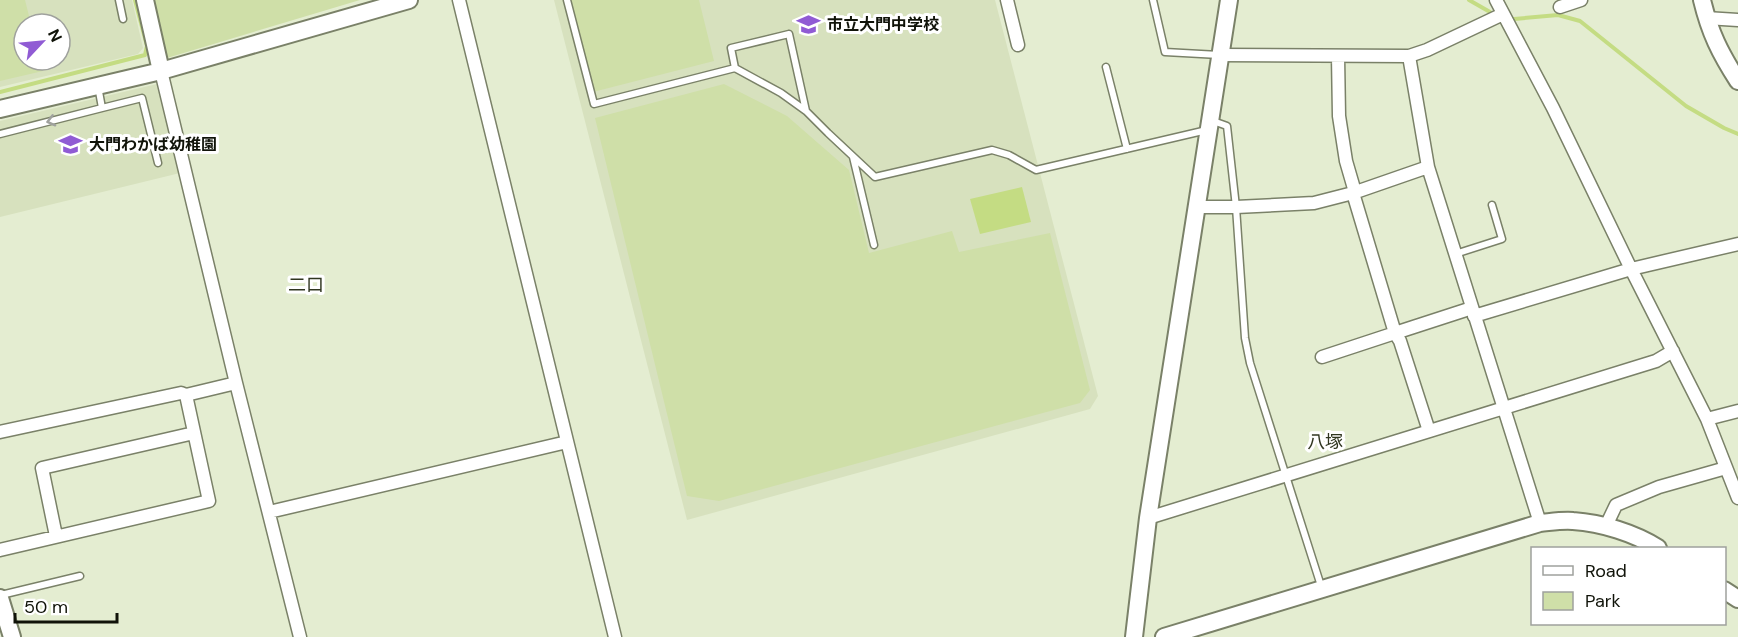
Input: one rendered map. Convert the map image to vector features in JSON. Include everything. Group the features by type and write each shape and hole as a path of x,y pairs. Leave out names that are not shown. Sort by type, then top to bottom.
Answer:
{"street":[{"path":"145,0 236,383 300,637"},
{"path":"0,109 161,70 409,0"},
{"path":"459,0 615,637"},
{"path":"1007,0 1018,45"},
{"path":"1134,637 1148,518 1229,0"},
{"path":"1496,0 1553,108 1707,419 1738,498"},
{"path":"1560,7 1581,0"},
{"path":"1702,0 1706,18 1720,52 1738,81"},
{"path":"1219,55 1409,56 1503,14"},
{"path":"1706,18 1738,20"},
{"path":"1338,56 1339,116 1346,161 1395,333 1400,341 1429,431"},
{"path":"1409,56 1428,167 1540,523"},
{"path":"1196,207 1314,203 1428,167"},
{"path":"1322,357 1395,333 1631,269 1738,244"},
{"path":"1148,518 1656,361 1673,351"},
{"path":"0,432 236,383"},
{"path":"0,550 209,501 186,395"},
{"path":"1707,419 1738,411"},
{"path":"56,536 42,468 194,433"},
{"path":"269,512 567,442"},
{"path":"1606,526 1616,505 1659,487 1726,468"},
{"path":"1164,637 1540,523 1572,521 1606,526 1655,547"},
{"path":"0,597 12,637"}],"lane":[{"path":"119,0 123,19"},
{"path":"567,0 594,104 735,68 781,93 806,111 875,177 992,150 1009,155 1035,170 1127,149 1208,124 1227,126 1236,207 1245,338 1250,363 1322,589"},
{"path":"1153,0 1165,52 1219,55"},
{"path":"735,68 731,48 789,34 806,111"},
{"path":"1106,67 1127,149"},
{"path":"98,86 102,108"},
{"path":"0,134 142,98 158,162"},
{"path":"853,156 874,245"},
{"path":"1455,254 1502,239 1492,205"},
{"path":"0,597 80,576"}],"shaded area":[{"path":"0,0 132,0 143,48 138,54 72,70 72,12 12,12 12,72 63,72 0,87"},
{"path":"554,0 995,0 1098,396 1090,409 687,520"},
{"path":"157,84 180,173 0,217 0,121"},
{"path":"1022,187 1031,222 980,234 970,199"}],"green space":[{"path":"0,0 25,0 28,12 12,12 12,72 39,72 0,81"},
{"path":"154,0 360,0 167,58"},
{"path":"571,0 699,0 714,61 593,92"},
{"path":"724,84 787,116 849,170 869,253 952,231 959,252 1050,233 1090,390 1080,403 719,501 687,496 595,118"}],"waterway":[{"path":"0,92 145,55 147,46 135,0"},
{"path":"1469,0 1490,12"},
{"path":"1514,19 1558,15 1580,21 1686,106 1738,134"}],"place":[{"name":"市立大門中学校","path":"809,24"},
{"name":"大門わかば幼稚園","path":"71,144"}],"district":[{"name":"二口","path":"306,285"},
{"name":"八塚","path":"1325,442"}]}
